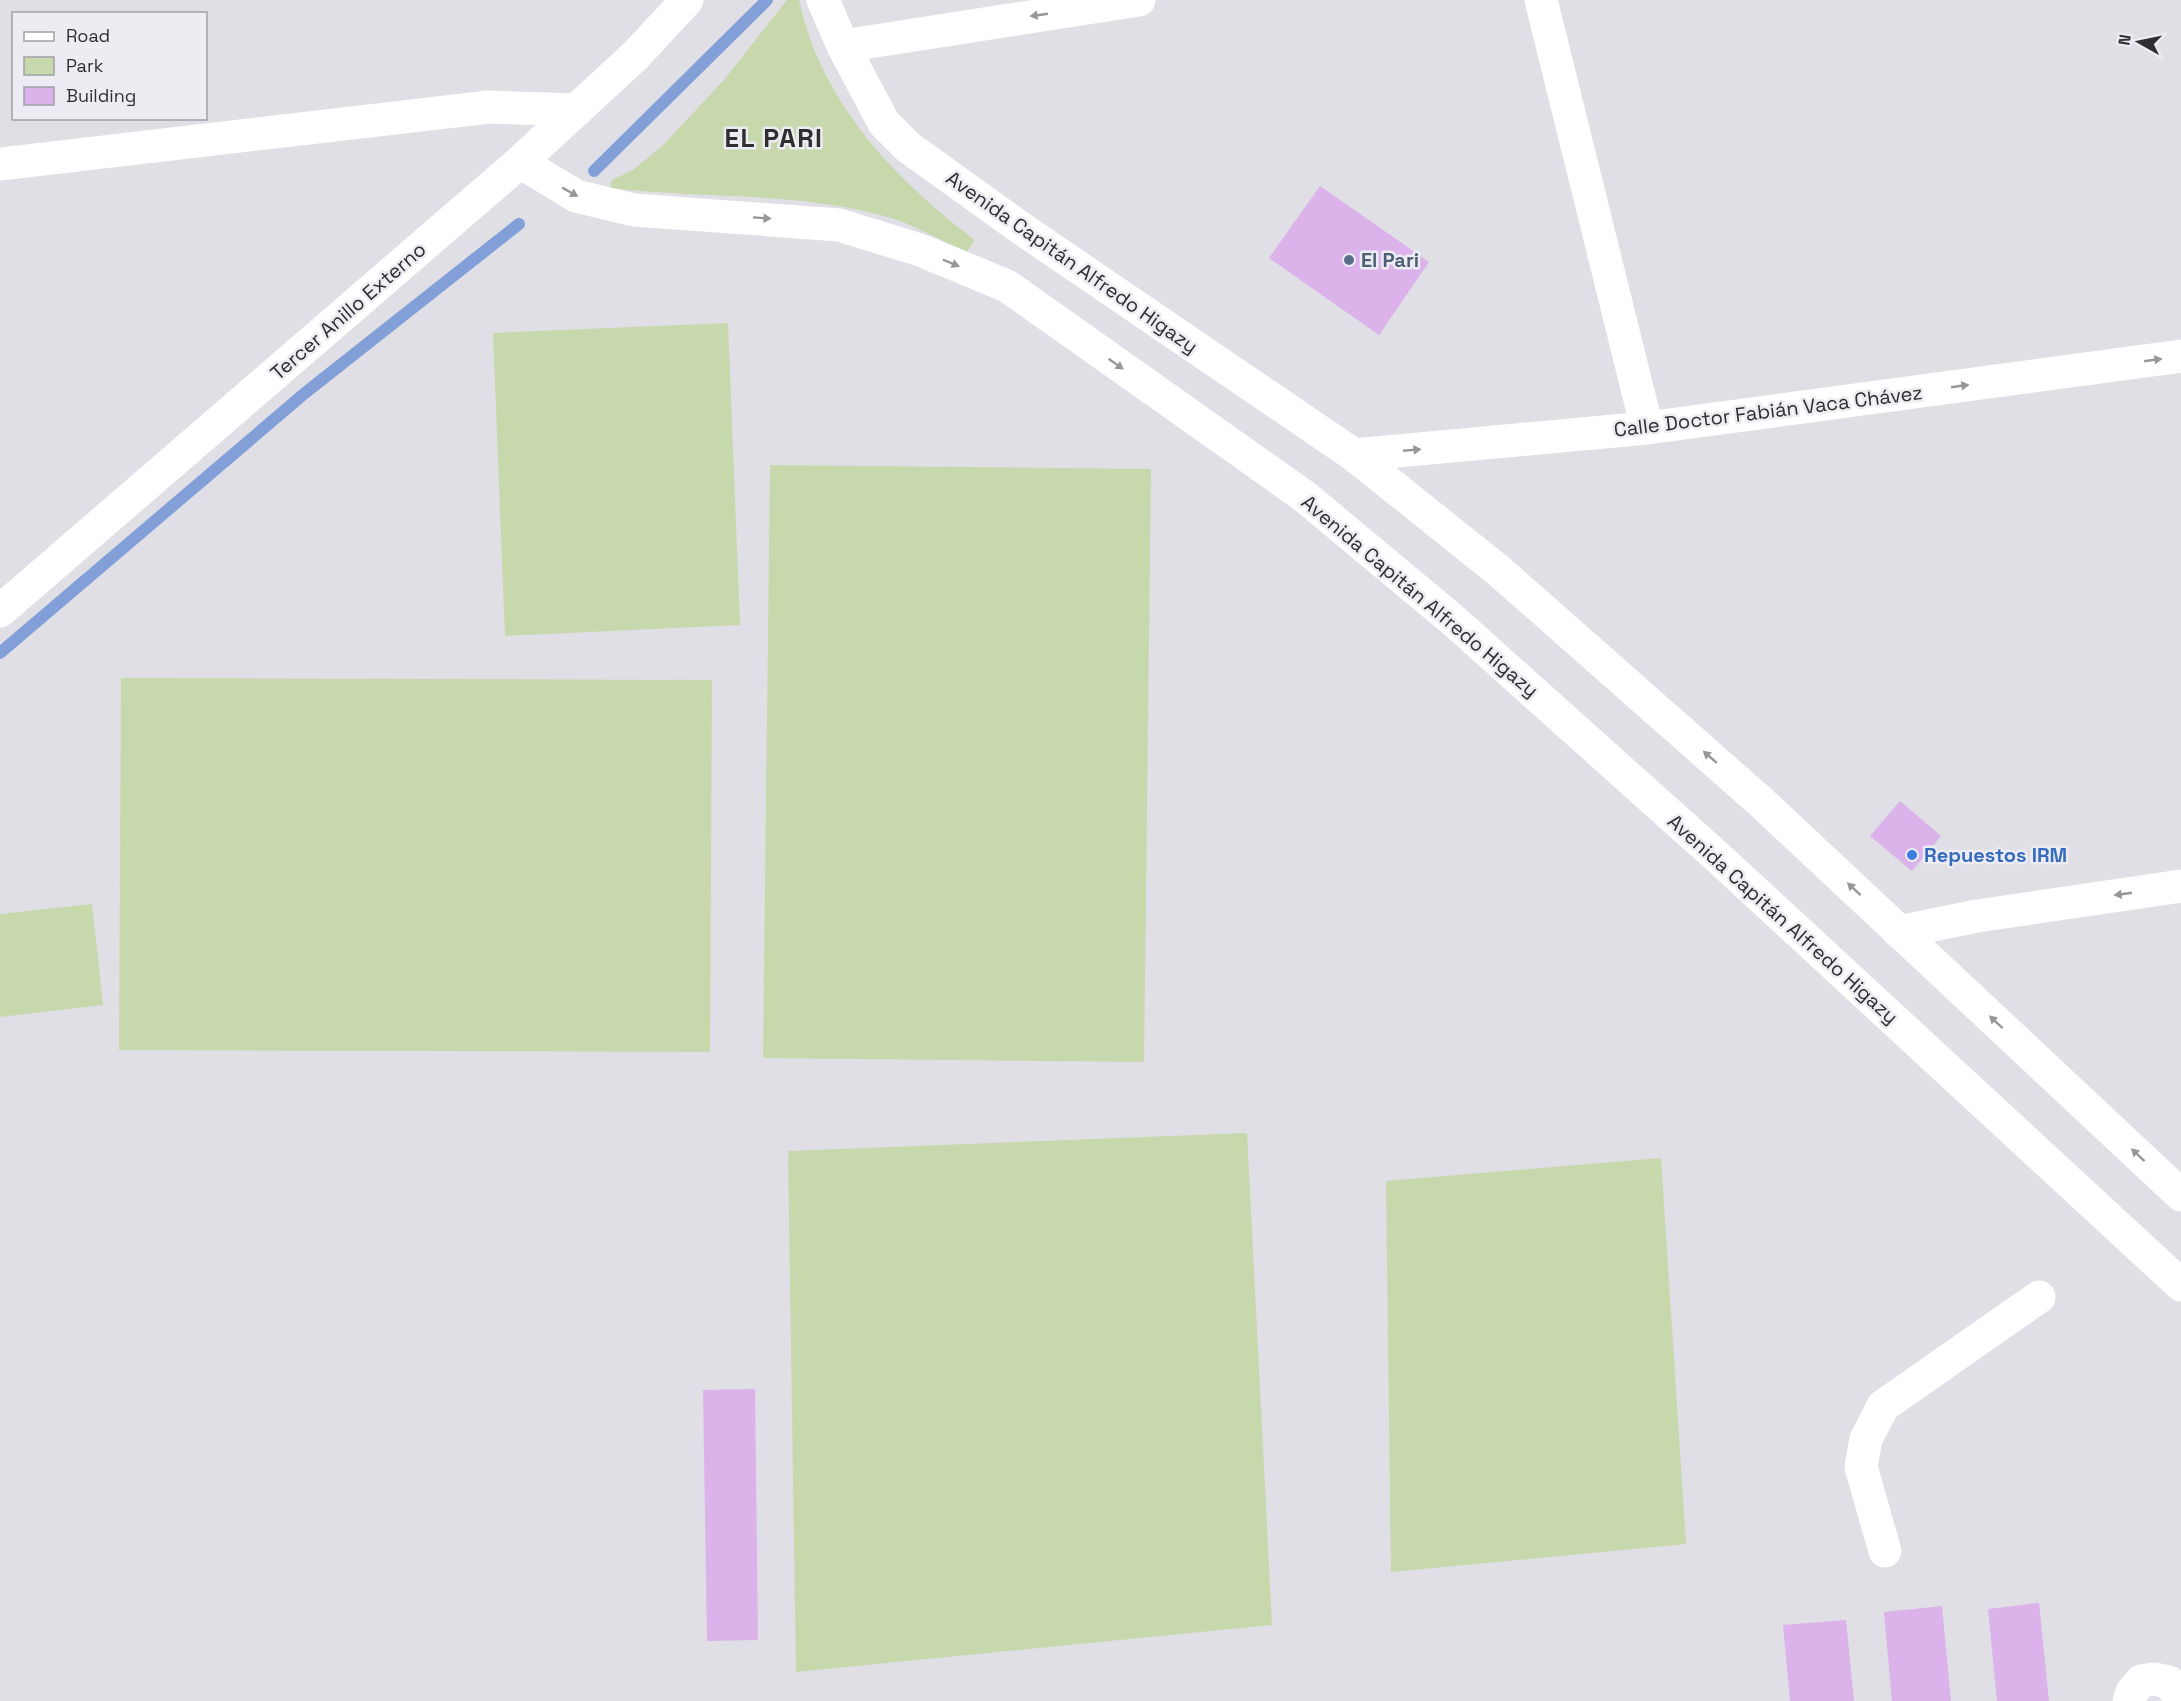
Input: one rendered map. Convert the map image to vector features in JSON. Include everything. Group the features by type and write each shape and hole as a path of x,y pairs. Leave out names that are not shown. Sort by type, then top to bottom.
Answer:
{"street":[{"path":"636,56 657,0"},
{"name":"Tercer Anillo Externo","path":"1,610 520,162 636,56 687,0"},
{"name":"Avenida Capitán Alfredo Higazy","path":"823,0 843,46 884,123 908,147 1025,231 1354,455 1499,571 1761,802 2181,1195"},
{"path":"843,46 1139,0"},
{"path":"1541,0 1647,428"},
{"path":"0,164 489,107 577,110"},
{"name":"Avenida Capitán Alfredo Higazy","path":"520,162 576,196 634,210 839,225 920,250 1007,286 1304,496 1454,621 1715,855 2181,1285"},
{"name":"Calle Doctor Fabián Vaca Chávez","path":"1354,455 1647,428 2181,356"},
{"path":"1899,932 1977,916 2181,886"},
{"path":"1885,1551 1861,1467 1866,1439 1883,1406 2039,1297"},
{"path":"2130,1701 2132,1692 2141,1681 2154,1679 2169,1682 2177,1689 2181,1699"}],"green space":[{"path":"787,0 799,0 824,72 843,105 865,135 916,191 975,240 967,252 898,220 854,209 784,199 610,188 612,180 633,170 662,146 723,81"},
{"path":"728,323 740,625 505,636 493,333"},
{"path":"770,465 1151,469 1144,1062 763,1058"},
{"path":"121,678 712,680 710,1052 119,1050"},
{"path":"92,904 103,1005 0,1017 0,914"},
{"path":"1247,1133 1272,1625 796,1672 788,1151"},
{"path":"1661,1158 1686,1544 1391,1572 1386,1181"}],"building":[{"name":"El Pari","path":"1320,186 1429,262 1379,335 1269,258"},
{"path":"1900,801 1941,836 1912,871 1870,836"},
{"path":"755,1389 758,1640 707,1641 703,1390"},
{"path":"2039,1603 2049,1701 1997,1701 1988,1609"},
{"path":"1942,1606 1951,1701 1892,1701 1884,1612"},
{"path":"1846,1620 1854,1701 1790,1701 1783,1625"}],"waterway":[{"path":"594,171 767,0"},
{"path":"0,653 305,393 519,224"}],"place":[{"name":"El Pari","path":"1349,260"},
{"name":"Repuestos IRM","path":"1912,855"}],"district":[{"name":"EL PARI","path":"774,138"}]}
